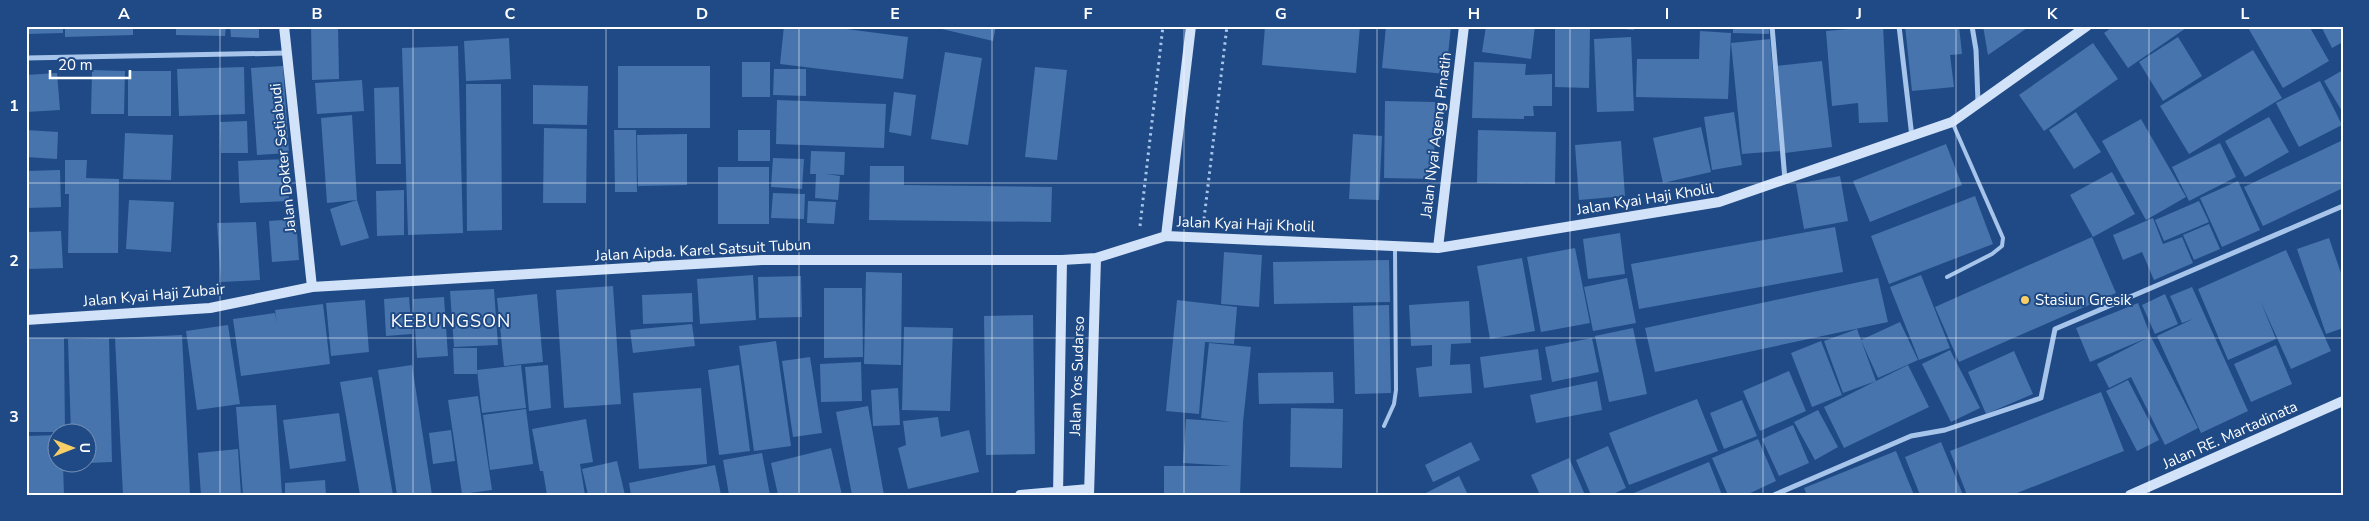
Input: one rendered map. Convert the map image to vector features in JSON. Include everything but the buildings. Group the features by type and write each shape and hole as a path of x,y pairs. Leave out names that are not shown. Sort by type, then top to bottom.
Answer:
{"main road":[{"name":"Jalan Dokter Setiabudi","path":"284,26 312,287"},
{"path":"1166,236 1191,26"},
{"name":"Jalan Nyai Ageng Pinatih","path":"1438,248 1464,26"},
{"name":"Jalan Kyai Haji Kholil","path":"1166,236 1438,248 1719,202 1912,138 1952,122 2086,26"},
{"name":"Jalan Aipda. Karel Satsuit Tubun","path":"312,287 762,260 1062,260 1096,258 1166,236"},
{"name":"Jalan Yos Sudarso","path":"1089,492 1096,258"},
{"name":"Jalan Yos Sudarso","path":"1058,493 1062,260"},
{"name":"Jalan Kyai Haji Zubair","path":"26,320 210,308 312,287"},
{"name":"Jalan RE. Martadinata","path":"2130,495 2343,401"},
{"path":"1020,495 1089,492"}],"street":[{"path":"1772,26 1786,181"},
{"path":"1899,26 1912,138"},
{"path":"1972,26 1976,50 1978,103"},
{"path":"26,58 286,53"},
{"path":"1774,495 1911,436 1944,430 2041,398 2055,329 2343,206"}],"lane":[{"path":"1947,277 1992,254 2002,246 2004,238 1952,122"},
{"path":"1384,426 1394,404 1396,390 1395,246"}],"path":[{"path":"1137,246 1163,26"},
{"path":"1202,238 1227,26"}],"place":[{"name":"Stasiun Gresik","path":"2025,300"}],"district":[{"name":"KEBUNGSON","path":"451,321"}]}
